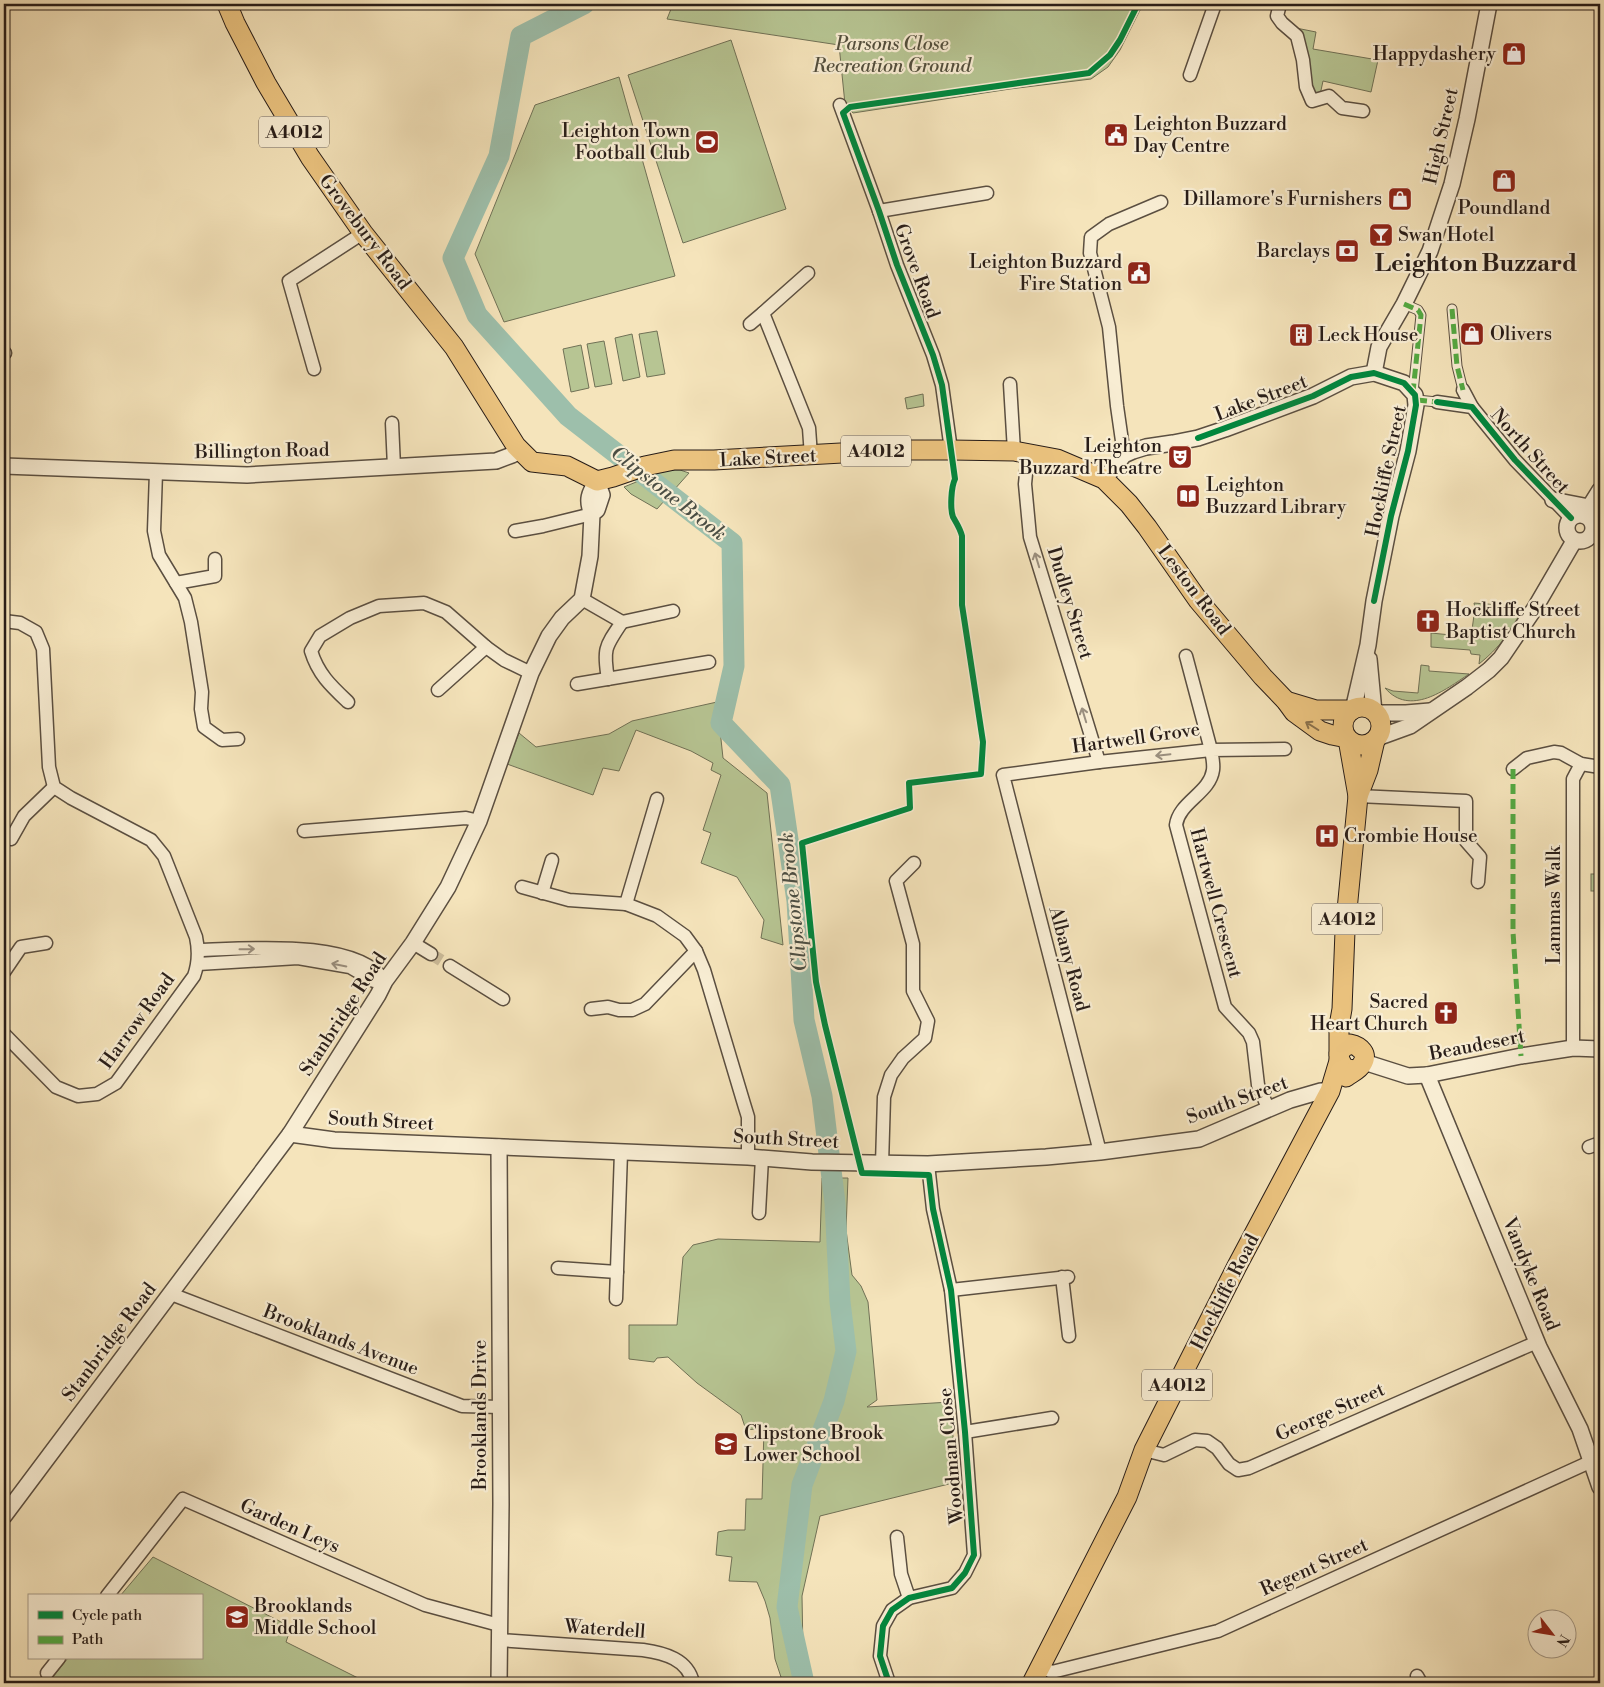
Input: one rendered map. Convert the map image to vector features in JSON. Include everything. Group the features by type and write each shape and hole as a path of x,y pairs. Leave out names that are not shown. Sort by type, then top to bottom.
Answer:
{"main road":[{"name":"Grovebury Road","path":"227,4 234,23 310,157 363,233 454,347 520,451"},
{"name":"Lake Street","path":"605,479 646,466 674,460 951,450 1021,452 1057,459 1104,479"},
{"name":"A4012","path":"520,451 532,462 567,466 605,479"},
{"name":"Leston Road","path":"1104,479 1129,504 1147,527 1198,600 1294,712 1320,731 1347,739"},
{"name":"Leston Road","path":"1286,701 1316,710 1353,710"},
{"path":"1364,708 1375,713 1379,718 1380,728 1376,739 1370,743 1358,745 1347,739 1343,726 1347,714 1353,710 1364,708"},
{"name":"A4012","path":"1347,739 1358,796"},
{"name":"A4012","path":"1350,1059 1342,1009 1345,931 1358,796 1368,770 1376,739"},
{"name":"Hockliffe Road","path":"1036,1675 1127,1497 1144,1450 1242,1258 1330,1091 1350,1059"}],"street":[{"path":"1190,75 1215,4"},
{"path":"1280,4 1277,16 1297,36 1303,60 1306,87 1312,101 1330,96 1342,108 1363,111"},
{"name":"High Street","path":"1374,373 1380,347 1420,273 1430,250 1452,184 1490,4"},
{"name":"Grove Road","path":"840,105 880,211 897,265 935,362 942,385 951,450"},
{"path":"880,211 987,193"},
{"path":"1104,479 1124,455 1109,327 1090,253 1091,237 1109,224 1161,202"},
{"path":"314,369 289,281 363,233"},
{"path":"750,324 808,273"},
{"path":"1404,304 1418,310 1421,315 1415,396"},
{"path":"1452,309 1457,366 1463,390 1472,407"},
{"path":"763,313 809,428 811,456"},
{"name":"Lake Street","path":"1124,455 1146,447 1198,438 1313,396 1351,377 1374,373"},
{"name":"Hockliffe Street","path":"1353,710 1368,645 1374,601 1392,516 1408,451 1415,396 1404,383 1374,373"},
{"name":"Dudley Street","path":"1010,384 1021,452 1030,537 1099,762"},
{"name":"North Street","path":"1415,396 1437,402 1472,407 1515,460 1553,500 1581,513"},
{"path":"392,423 394,467"},
{"name":"Billington Road","path":"4,466 246,475 496,460 520,451"},
{"path":"156,472 154,531 159,556 185,598 192,622 202,692 200,709 204,727 222,740 238,739"},
{"path":"515,531 592,514 597,510 605,479"},
{"path":"1553,500 1581,513 1591,520 1596,539 1574,541 1568,534 1566,526 1581,513 1600,490"},
{"path":"592,514 590,556 582,599 622,622 673,611"},
{"path":"1376,739 1410,726 1489,670 1501,658 1535,608 1574,541"},
{"path":"176,582 215,576 215,559"},
{"name":"Stanbridge Road","path":"4,1516 290,1134 386,981 413,943 448,886 479,820 531,673 553,630 562,618 582,599"},
{"path":"348,702 330,686 316,665 312,651 320,636 350,618 379,606 424,603 446,612 504,660 531,673"},
{"path":"4,621 20,623 36,632 43,648 49,767 54,787 24,816 11,839"},
{"path":"608,679 604,656 608,642 622,622"},
{"name":"Hockliffe Street","path":"1368,645 1375,713"},
{"path":"438,690 486,647"},
{"name":"Hartwell Grove","path":"1003,775 1211,750 1186,656"},
{"path":"577,684 709,662"},
{"path":"1375,713 1432,711"},
{"path":"1211,750 1285,749"},
{"name":"Hartwell Crescent","path":"1211,750 1214,764 1211,778 1179,814 1176,820 1176,830 1225,1007 1249,1033 1253,1042 1258,1084 1269,1110"},
{"path":"1512,769 1527,758 1554,752 1561,753 1580,764 1600,767"},
{"name":"Lammas Walk","path":"1573,1048 1573,779 1580,764"},
{"name":"Albany Road","path":"1003,775 1100,1152"},
{"name":"Harrow Road","path":"4,1034 56,1086 78,1096 97,1094 116,1083 194,976 198,964 199,950 196,937 164,856 151,840 71,798 54,787"},
{"path":"1358,796 1466,801 1466,841 1480,857 1478,882"},
{"path":"626,904 657,799"},
{"path":"304,830 466,818 479,820"},
{"path":"542,893 552,860"},
{"path":"882,1164 884,1097 891,1075 903,1058 925,1038 928,1021 913,991 913,944 896,881 914,863"},
{"path":"522,887 569,900 626,904 657,916 685,936 696,951 707,978 748,1117 755,1158 759,1213"},
{"path":"4,972 21,947 46,943"},
{"path":"413,943 431,954"},
{"path":"199,950 298,949 349,956 380,972 386,981"},
{"path":"591,1010 608,1007 619,1010 632,1010 645,1004 696,951"},
{"name":"Harrow Road","path":"198,964 298,958 350,968 374,981 386,981"},
{"path":"450,966 503,999"},
{"name":"Beaudesert","path":"1350,1059 1408,1076 1427,1075 1521,1056 1573,1048 1600,1049"},
{"name":"Vandyke Road","path":"1427,1075 1537,1342 1580,1429 1600,1487"},
{"name":"South Street","path":"290,1134 334,1140 812,1162 928,1164 1046,1158 1199,1138 1290,1100 1321,1091 1330,1091"},
{"name":"Brooklands Drive","path":"499,1147 499,1683"},
{"path":"616,1299 621,1152"},
{"name":"Woodman Close","path":"889,1683 880,1656 882,1626 892,1610 909,1598 952,1588 965,1574 974,1555 965,1432 951,1290 933,1209 928,1164"},
{"path":"558,1268 617,1272"},
{"path":"951,1290 1065,1277 1069,1336"},
{"name":"Brooklands Avenue","path":"171,1294 462,1406 500,1407"},
{"name":"George Street","path":"1144,1450 1164,1455 1196,1440 1207,1440 1217,1448 1229,1464 1238,1470 1249,1468 1537,1342"},
{"name":"Woodman Close","path":"965,1432 1052,1418"},
{"name":"Regent Street","path":"1036,1675 1218,1631 1592,1461"},
{"name":"Garden Leys","path":"109,1594 183,1499 426,1605 499,1632"},
{"path":"897,1537 901,1574 909,1598"},
{"name":"Waterdell","path":"499,1632 661,1652 682,1664 688,1670 693,1683"},
{"path":"47,1673 57,1660"}],"green space":[{"name":"Parsons Close Recreation Ground","path":"673,4 1143,4 1120,50 1108,67 1091,79 1010,89 853,113 845,104 839,45 667,19"},
{"path":"1296,28 1316,32 1313,49 1378,60 1371,92 1323,81 1320,95 1317,95 1309,82"},
{"name":"Leighton Town Football Club","path":"731,40 786,209 683,243 628,75"},
{"path":"619,77 675,276 504,322 475,254 535,105"},
{"path":"657,331 665,374 647,377 639,334"},
{"path":"632,334 640,377 623,381 615,338"},
{"path":"604,341 612,384 595,387 587,344"},
{"path":"581,345 589,388 571,392 563,349"},
{"path":"923,394 924,406 907,409 905,398"},
{"path":"671,470 689,473 657,509 631,494 624,487 658,473"},
{"path":"1474,603 1524,607 1505,638 1479,664 1480,655 1471,654 1470,650 1431,647 1431,633 1471,637"},
{"path":"1421,665 1429,666 1429,671 1469,674 1438,693 1416,701 1405,700 1395,696 1385,688 1393,691 1418,693"},
{"path":"717,702 723,758 767,793 783,945 761,938 764,920 737,877 701,863 711,833 703,830 721,775 711,770 713,763 691,751 636,730 619,771 603,768 593,795 507,764 519,733 536,747 609,734 632,721"},
{"path":"1591,874 1600,874 1600,891 1591,891"},
{"path":"822,1178 848,1178 846,1230 852,1275 861,1286 868,1302 877,1400 867,1407 950,1402 957,1482 820,1516 802,1596 803,1652 814,1683 783,1683 775,1659 770,1618 757,1582 729,1581 732,1557 716,1555 718,1532 745,1530 746,1499 762,1499 764,1428 746,1430 741,1415 697,1383 668,1357 657,1358 654,1362 629,1359 629,1325 677,1325 683,1257 693,1245 718,1239 820,1242"},
{"name":"Brooklands Middle School","path":"153,1557 291,1627 286,1642 368,1683 48,1683 66,1660 202,1660 202,1594 122,1594"}],"waterway":[{"name":"Clipstone Brook","path":"584,4 521,36 499,156 453,258 477,315 568,416 732,543 734,666 721,723 780,785 797,901 804,1020 822,1096 835,1203 840,1302 846,1351 834,1401 802,1485 787,1607 804,1683"}],"tunnel":[{"path":"431,954 450,966"}],"marked path":[{"path":"1404,304 1418,310 1421,315 1413,392"},
{"path":"1452,309 1457,366 1463,390"},
{"path":"1417,400 1437,402"},
{"path":"1513,769 1513,932 1521,1056"}],"cycle path":[{"path":"889,1683 880,1656 883,1626 892,1610 909,1598 952,1588 965,1573 974,1555 965,1432 951,1290 933,1209 929,1175 862,1173 816,982 802,843 910,808 909,783 981,774 983,742 962,605 962,536 952,513 952,492 955,479 942,385 933,355 897,265 843,113 850,107 1089,73 1110,55 1120,40 1138,4"},
{"path":"1198,438 1313,396 1351,377 1374,373 1404,383 1415,395 1416,405 1408,451 1391,516 1374,601"},
{"path":"1437,402 1472,407 1515,460 1571,518"}],"place":[{"name":"Happydashery","path":"1514,54"},
{"name":"Leighton Buzzard Day Centre","path":"1116,135"},
{"name":"Leighton Town Football Club","path":"707,142"},
{"name":"Poundland","path":"1504,181"},
{"name":"Dillamore's Furnishers","path":"1400,199"},
{"name":"Swan Hotel","path":"1381,235"},
{"name":"Barclays","path":"1347,251"},
{"name":"Leighton Buzzard Fire Station","path":"1139,273"},
{"name":"Olivers","path":"1472,334"},
{"name":"Leck House","path":"1301,335"},
{"name":"Leighton Buzzard Theatre","path":"1180,457"},
{"name":"Leighton Buzzard Library","path":"1188,496"},
{"name":"Hockliffe Street Baptist Church","path":"1428,621"},
{"name":"Crombie House","path":"1327,836"},
{"name":"Sacred Heart Church","path":"1446,1013"},
{"name":"Clipstone Brook Lower School","path":"726,1444"},
{"name":"Brooklands Middle School","path":"237,1617"}],"district":[{"name":"Leighton Buzzard","path":"1476,264"}]}
